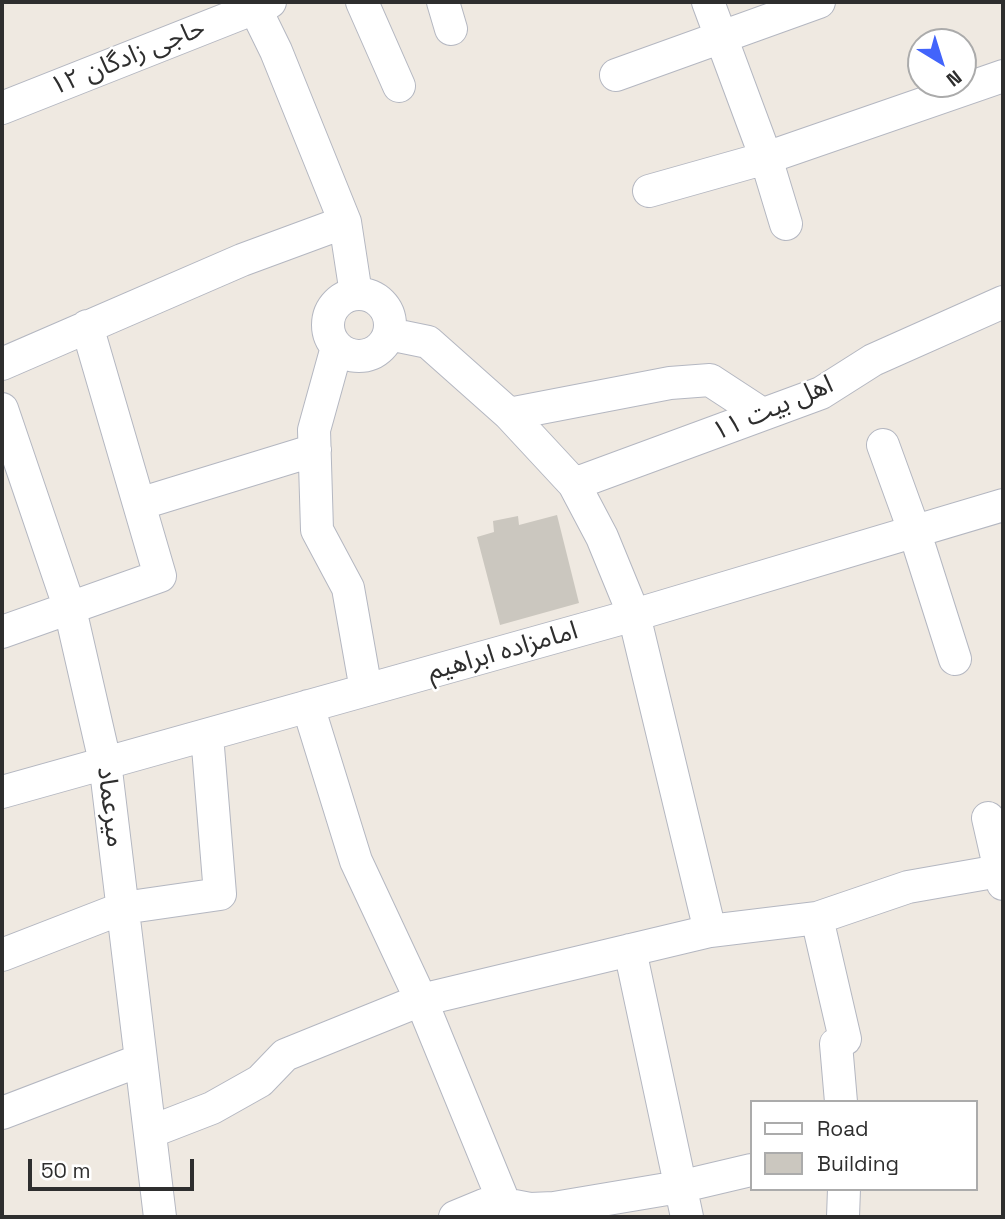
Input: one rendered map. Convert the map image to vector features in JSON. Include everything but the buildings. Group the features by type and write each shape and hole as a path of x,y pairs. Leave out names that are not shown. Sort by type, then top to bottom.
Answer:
{"street":[{"path":"362,2 398,86"},
{"path":"708,2 766,158 786,223"},
{"path":"616,75 819,2"},
{"path":"259,4 345,222 356,294"},
{"name":"حاجی زادگان ۱۲","path":"2,108 259,4"},
{"path":"649,191 766,158 1003,76"},
{"path":"2,364 242,260 345,222"},
{"path":"366,295 383,305 388,314 389,334 379,349 362,356 344,353 337,347 328,330 332,310 346,297 366,295"},
{"name":"اهل بیت ۱۱","path":"574,484 821,393 873,360 1003,302"},
{"path":"2,632 160,576 87,326"},
{"path":"389,334 428,342 509,414 574,484 602,537 634,615 710,931"},
{"path":"337,347 314,430 317,530 348,588 366,690"},
{"path":"509,414 703,380 710,380 731,391 762,414"},
{"name":"میرعماد","path":"2,409 8,452 70,609 105,762 160,1217"},
{"path":"883,445 915,533 955,659"},
{"path":"139,504 315,450"},
{"name":"امامزاده ابراهیم","path":"2,792 634,615 1003,505"},
{"path":"308,706 356,862 421,1000 507,1210"},
{"path":"2,954 123,908 220,894 207,735"},
{"path":"150,1132 212,1108 260,1082 285,1055 421,1000 710,931 817,918 908,887 1001,877 988,818"},
{"path":"817,918 845,1039 836,1044 841,1100"},
{"path":"630,950 687,1217"},
{"path":"2,1113 141,1060"},
{"path":"455,1217 484,1205 507,1210 554,1208 679,1187 750,1170"},
{"path":"843,1217 844,1191"}]}
